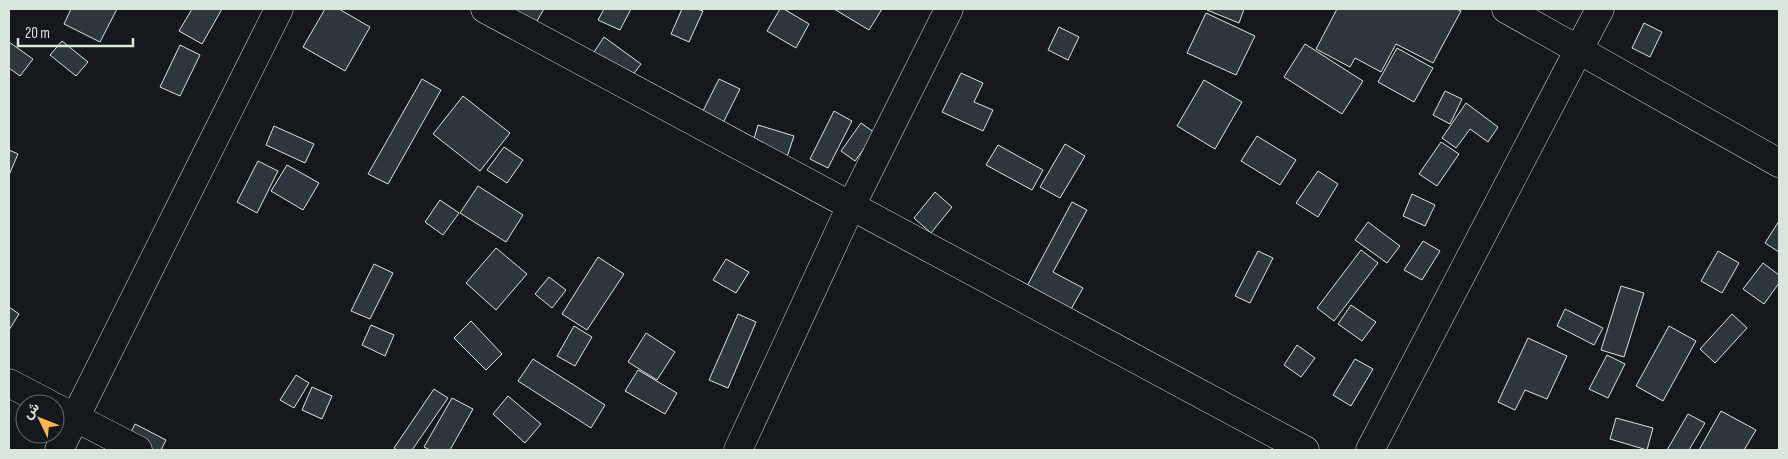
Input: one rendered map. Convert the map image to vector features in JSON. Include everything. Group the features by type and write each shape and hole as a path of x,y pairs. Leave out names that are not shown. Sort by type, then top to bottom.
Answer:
{"street":[{"path":"138,450 65,413 279,9"},
{"path":"485,9 1305,450"},
{"path":"738,450 851,206 949,9"},
{"path":"1506,9 1779,163"},
{"path":"1370,450 1600,9"},
{"path":"9,383 29,394"}],"building":[{"path":"71,9 117,9 100,42 64,24"},
{"path":"192,9 222,9 202,44 179,31"},
{"path":"325,9 339,9 370,27 345,71 303,47"},
{"path":"518,9 544,9 528,36 509,25"},
{"path":"604,9 631,9 620,30 598,20"},
{"path":"682,9 703,11 689,42 671,34"},
{"path":"780,9 784,9 809,24 796,48 767,31"},
{"path":"834,9 882,9 869,30"},
{"path":"1208,9 1244,9 1239,23"},
{"path":"1337,9 1456,9 1461,11 1433,63 1396,44 1381,72 1355,58 1350,67 1316,49"},
{"path":"1206,13 1255,36 1236,75 1187,53"},
{"path":"1644,23 1662,32 1650,57 1632,48"},
{"path":"1059,27 1079,37 1068,60 1048,50"},
{"path":"604,37 641,64 626,84 590,58"},
{"path":"62,41 88,62 76,76 50,55"},
{"path":"9,42 33,59 20,76 9,68"},
{"path":"1305,44 1363,81 1342,114 1284,77"},
{"path":"180,45 200,55 180,96 160,87"},
{"path":"1397,48 1433,68 1414,102 1378,82"},
{"path":"961,73 983,83 974,102 993,110 983,131 942,112"},
{"path":"422,79 441,90 388,184 368,174"},
{"path":"719,79 740,89 720,129 699,119"},
{"path":"1204,80 1242,102 1215,149 1177,126"},
{"path":"1445,91 1462,99 1450,124 1433,115"},
{"path":"463,96 510,133 480,171 433,134"},
{"path":"1466,103 1498,127 1488,142 1470,129 1456,148 1442,138"},
{"path":"834,111 852,121 828,168 810,159"},
{"path":"861,123 875,133 855,161 841,151"},
{"path":"758,125 794,136 786,160 751,149"},
{"path":"274,126 314,144 305,163 266,145"},
{"path":"1257,136 1296,160 1280,185 1241,161"},
{"path":"1441,142 1459,154 1437,186 1419,174"},
{"path":"1065,144 1085,156 1060,198 1040,187"},
{"path":"998,145 1043,170 1032,190 986,165"},
{"path":"504,147 523,160 507,183 487,170"},
{"path":"9,150 18,154 9,175"},
{"path":"258,161 278,171 257,213 237,202"},
{"path":"287,165 319,183 303,210 271,191"},
{"path":"1318,171 1338,184 1318,217 1296,203"},
{"path":"478,186 523,215 506,242 460,213"},
{"path":"935,192 952,207 931,233 914,218"},
{"path":"1412,194 1435,205 1425,226 1403,216"},
{"path":"440,200 459,213 443,235 425,222"},
{"path":"1072,202 1087,210 1053,272 1083,288 1070,311 1026,288"},
{"path":"1779,221 1779,252 1765,243"},
{"path":"1368,222 1400,246 1387,263 1355,240"},
{"path":"1423,241 1440,251 1422,280 1404,270"},
{"path":"496,248 527,274 496,310 466,283"},
{"path":"1361,250 1378,263 1334,321 1317,308"},
{"path":"1258,251 1273,258 1250,303 1235,296"},
{"path":"1718,251 1739,263 1722,293 1701,281"},
{"path":"598,257 624,274 587,330 562,314"},
{"path":"726,259 749,272 736,293 713,280"},
{"path":"1763,263 1779,275 1779,283 1764,304 1743,289"},
{"path":"374,264 393,273 370,319 351,311"},
{"path":"549,277 566,290 552,308 535,294"},
{"path":"1621,286 1644,293 1624,357 1601,350"},
{"path":"1351,305 1376,322 1362,341 1338,324"},
{"path":"9,307 19,314 9,330"},
{"path":"1565,309 1603,328 1594,345 1557,326"},
{"path":"738,314 756,322 728,388 709,380"},
{"path":"1732,314 1747,328 1715,363 1700,349"},
{"path":"471,321 502,354 486,370 454,338"},
{"path":"371,325 394,335 385,356 362,345"},
{"path":"574,326 592,337 575,366 557,356"},
{"path":"1669,326 1696,341 1663,401 1636,386"},
{"path":"646,333 675,352 657,380 628,362"},
{"path":"1528,338 1567,356 1547,399 1525,390 1515,410 1498,402"},
{"path":"1297,345 1315,358 1301,377 1284,365"},
{"path":"1607,355 1625,364 1608,398 1589,389"},
{"path":"533,359 605,405 591,428 518,381"},
{"path":"1355,359 1373,369 1351,406 1333,395"},
{"path":"638,370 677,393 665,414 625,391"},
{"path":"296,375 309,383 294,408 280,400"},
{"path":"312,387 332,396 322,419 302,410"},
{"path":"434,389 448,398 412,450 397,450 394,448"},
{"path":"508,396 541,424 525,443 493,414"},
{"path":"452,398 473,409 450,450 430,450 424,447"},
{"path":"1721,411 1756,430 1744,450 1699,450"},
{"path":"1688,414 1705,423 1689,450 1667,450"},
{"path":"1616,418 1653,428 1647,450 1610,439"},
{"path":"135,424 166,440 161,450 141,450 126,442"}]}
